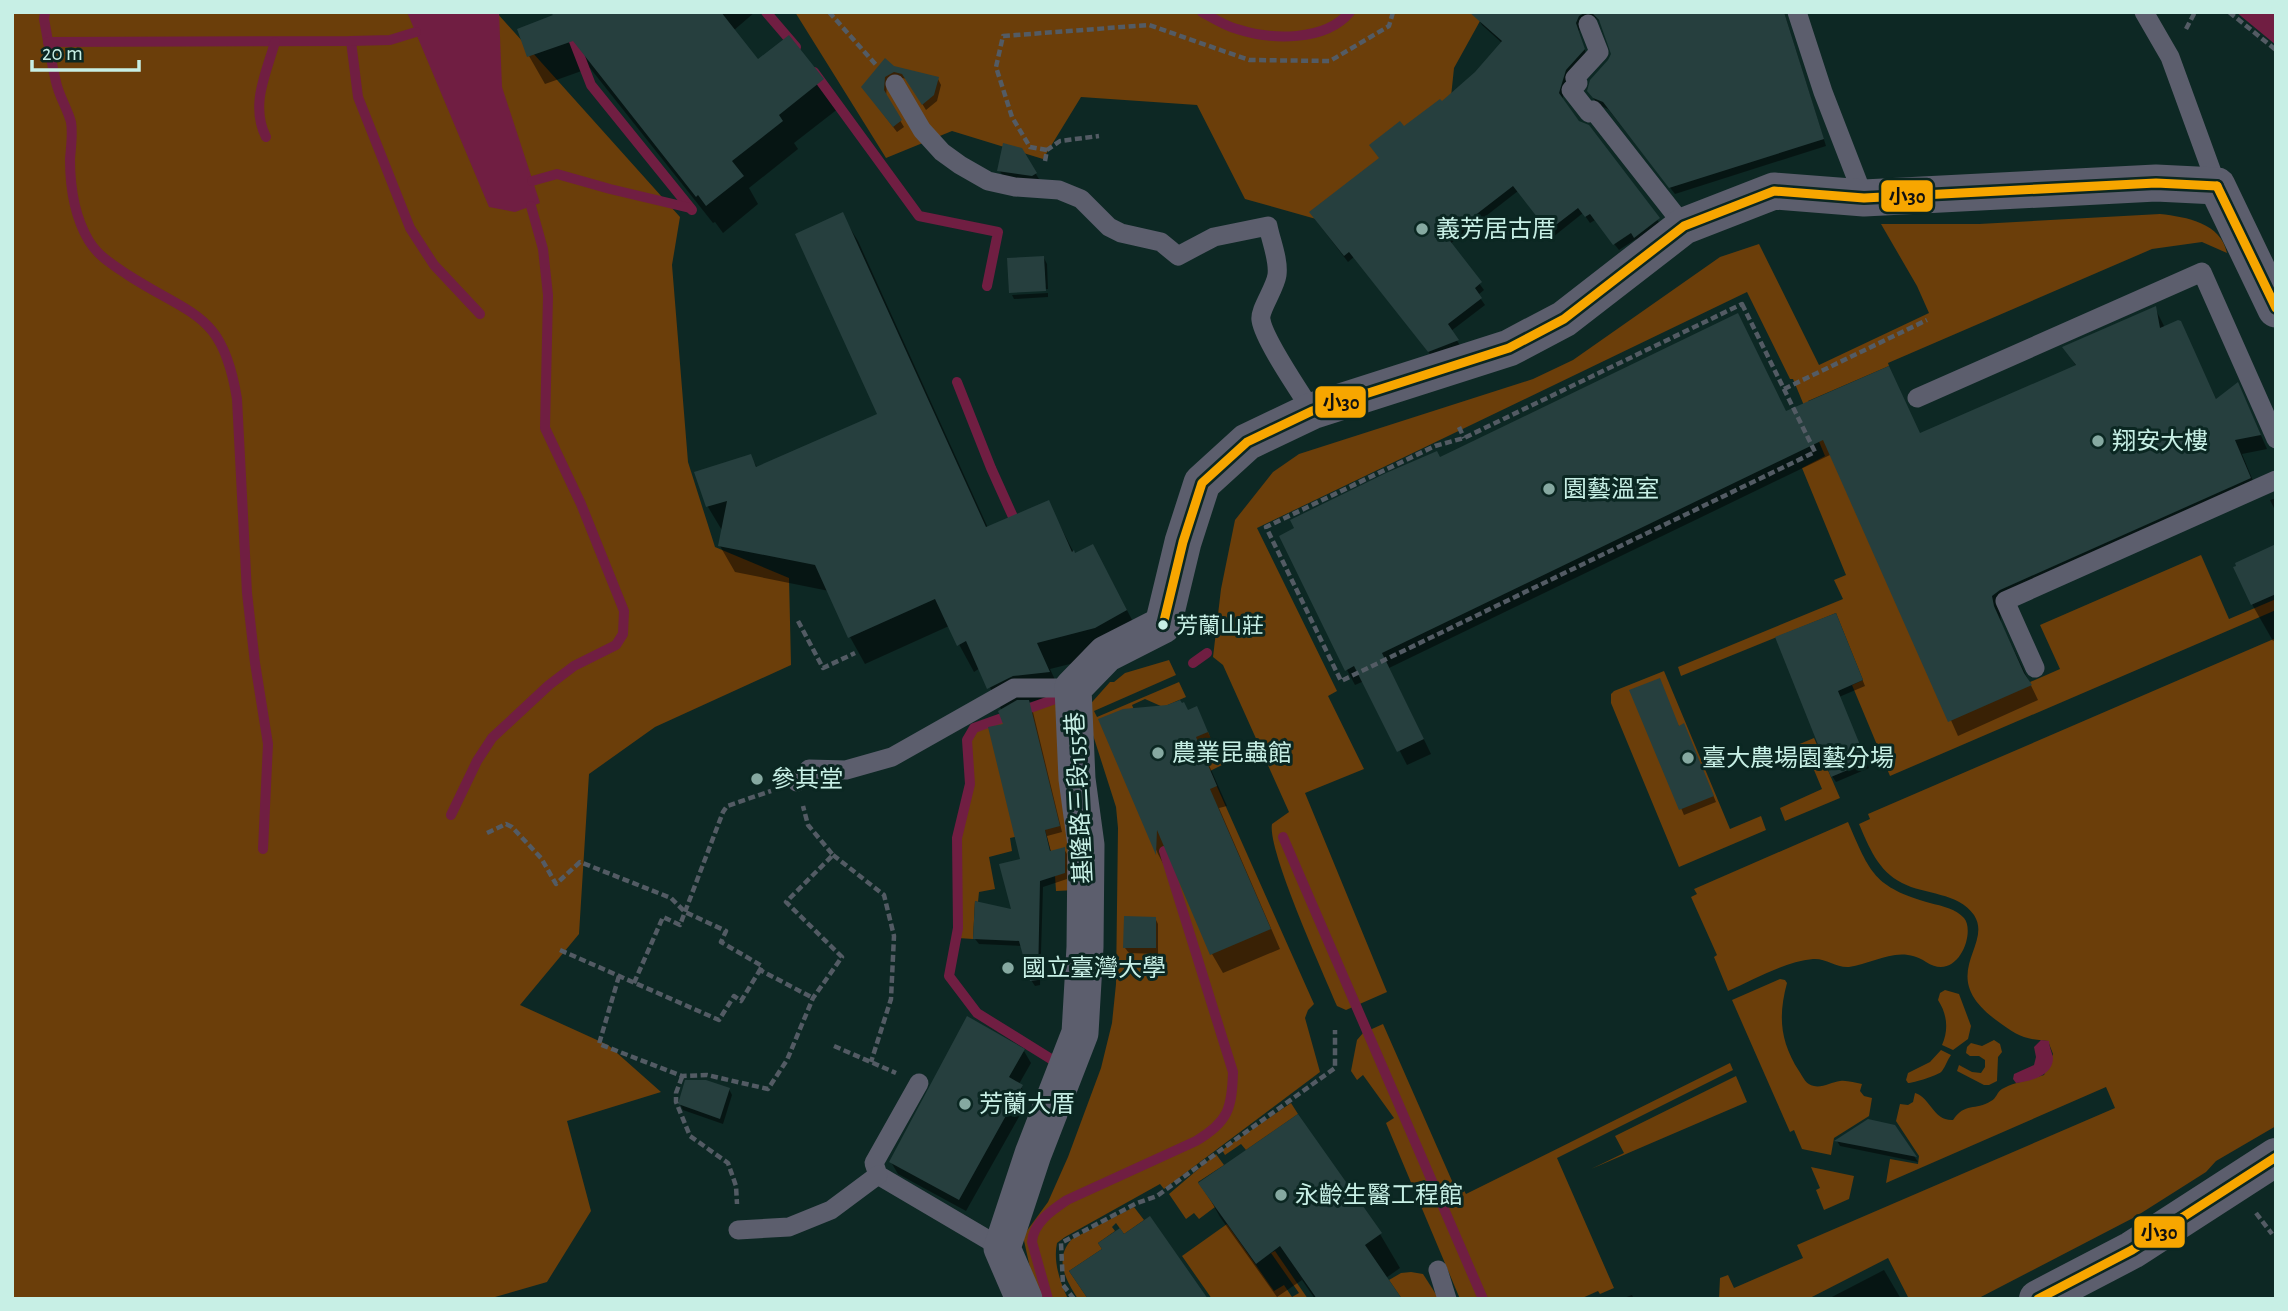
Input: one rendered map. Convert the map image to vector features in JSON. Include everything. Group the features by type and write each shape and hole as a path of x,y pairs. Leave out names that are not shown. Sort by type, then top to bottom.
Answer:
{"street":[{"name":"基隆路三段155巷","path":"1002,1248 1033,1154 1080,1033 1085,947 1086,845 1077,779 1073,688 1106,654 1163,625 1183,542 1202,483 1247,442 1312,411 1509,348 1564,319 1684,226 1774,191 1864,198 2156,183 2217,186"},
{"path":"2217,186 2276,309"},
{"path":"2038,1299 2133,1250 2276,1157"},
{"path":"1002,1248 1024,1299"}],"lane":[{"path":"1797,12 1823,92 1864,198"},
{"path":"2144,12 2171,57 2217,186"},
{"path":"1588,24 1599,52 1575,78 1578,83 1571,90 1589,113 1593,110 1684,226"},
{"path":"895,84 922,130 942,152 960,166 988,181 1015,187 1059,190 1081,199 1110,227 1121,233 1161,242 1178,256 1214,237 1268,226 1278,272 1274,290 1260,320 1312,411"},
{"path":"1917,398 2202,272 2276,439"},
{"path":"2035,668 2005,601 2276,480"},
{"path":"797,782 809,769 846,770 892,757 1014,688 1073,688"},
{"path":"919,1083 874,1163 878,1175 1002,1248"},
{"path":"738,1230 789,1227 831,1210 878,1175"},
{"path":"1438,1270 1447,1299"}],"path":[{"path":"829,12 878,67"},
{"path":"1099,136 1060,141 1047,150 1030,147 1012,117 996,67 1003,36 1149,25 1249,60 1330,61 1389,26 1393,12"},
{"path":"2229,12 2276,50"},
{"path":"1047,150 1045,161 1059,190"},
{"path":"1742,304 1815,452 1342,681 1266,527 1435,446 1464,438 1742,304"},
{"path":"1784,389 1927,320"},
{"path":"1459,428 1464,438"},
{"path":"799,621 823,668 855,653"},
{"path":"634,983 663,917 680,925 727,806 797,782 808,825 833,855 884,895 894,936 891,999 871,1062"},
{"path":"487,833 506,824 512,827 541,858 556,884 580,862 671,898 685,912 726,931 721,942 762,966 741,1001 734,996 719,1020 560,950"},
{"path":"619,976 599,1044 682,1076 707,1074 768,1089 787,1060 813,998 842,957 786,902 833,855"},
{"path":"760,970 813,998"},
{"path":"1074,1299 1063,1285 1061,1243 1137,1203 1157,1196 1335,1068 1335,1030"},
{"path":"834,1045 919,1083"},
{"path":"682,1076 676,1093 677,1102 690,1136 728,1163 736,1185 738,1230"},
{"path":"2254,1211 2272,1234"}],"shaded area":[{"path":"12,12 496,12 680,217 672,265 688,462 715,547 789,578 791,665 655,727 589,774 579,934 520,1005 608,1045 661,1092 567,1121 591,1211 547,1282 488,1299 12,1299"},
{"path":"407,12 499,12 502,87 540,203 515,212 489,207"},
{"path":"795,12 1485,12 1454,68 1447,135 1316,219 1245,199 1197,105 1081,97 1043,159 952,131 886,158"},
{"path":"2236,12 2276,12 2276,45"},
{"path":"2160,214 2181,217 2210,228 2224,243 2227,253 2202,242 2152,249 1888,363 1889,366 1808,401 2031,684 2030,682 2060,669 2040,625 2201,555 2229,619 2276,599 2276,610 1890,776 1852,685 1863,680 1836,613 1681,676 1678,667 1843,599 1834,580 1846,575 1802,468 1825,456 1793,379 1790,379 1747,292 1257,528 1337,691 1328,696 1364,769 1305,793 1387,992 1346,1010 1337,1006 1278,859 1272,824 1289,812 1223,665 1213,657 1221,589 1235,520 1273,472 1299,454 1533,379 1573,360 1720,257 1759,244 1819,365 1929,313 1917,286 1881,224 1979,224"},
{"path":"2276,638 2276,1126 2216,1161 2206,1172 2135,1217 1977,1299 1909,1299 1888,1258 1808,1299 1719,1299 1720,1278 1728,1275 1734,1288 1803,1258 1797,1245 2115,1108 2106,1087 1886,1183 1890,1159 1918,1164 1919,1156 1896,1121 1900,1104 1908,1105 1913,1102 1915,1093 1925,1099 1941,1117 1953,1120 1966,1109 1993,1100 2000,1090 2006,1087 2044,1075 2053,1054 2048,1041 2020,1035 1996,1020 1978,1004 1970,989 1968,975 1977,938 1978,927 1974,915 1959,902 1911,887 1894,878 1875,858 1859,824 1870,819 1868,814"},
{"path":"1169,660 1176,675 1094,711 1097,717 1179,682 1186,697 1163,707 1145,699 1132,705 1142,729 1208,732 1222,765 1210,771 1314,1004 1305,1018 1320,1072 1164,1189 1160,1184 1057,1243 1058,1272 1068,1299 1039,1299 1023,1236 1048,1202 1101,1068 1112,1023 1116,984 1116,807 1085,710 1110,682 1125,673"},
{"path":"1664,671 1730,829 1761,816 1766,830 1679,867 1611,703 1611,694 1614,691"},
{"path":"1058,700 1076,890 1056,891 1057,875 1045,830 1010,838 1012,851 989,857 995,889 979,892 978,902 975,901 973,939 958,938 960,839 973,783 969,742 976,730"},
{"path":"1814,738 1840,798 1785,821 1780,808 1822,789 1809,758 1796,763 1790,748"},
{"path":"1848,822 1869,866 1885,884 1911,897 1953,910 1964,918 1968,934 1962,953 1947,966 1937,967 1906,955 1849,967 1813,959 1791,964 1728,991 1714,957 1717,955 1691,897 1697,894 1694,889"},
{"path":"1780,979 1787,983 1782,1006 1784,1039 1805,1080 1817,1086 1843,1081 1862,1084 1860,1091 1864,1096 1872,1098 1869,1116 1834,1138 1831,1155 1802,1149 1794,1130 1790,1132 1732,1000"},
{"path":"1945,990 1959,994 1971,1026 1968,1039 1953,1050 1942,1045 1946,1022 1938,1000 1940,993"},
{"path":"1383,1024 1456,1190 1462,1187 1466,1194 1730,1063 1733,1070 1557,1158 1614,1288 1580,1299 1460,1299 1386,1123 1394,1118 1363,1075 1357,1080 1351,1071 1357,1040 1363,1033"},
{"path":"1994,1040 2000,1044 2002,1052 1998,1057 1997,1081 1984,1085 1957,1071 1959,1065 1972,1072 1981,1073 1985,1060 1979,1056 1970,1056 1966,1053 1967,1047 1971,1043 1982,1046"},
{"path":"2041,1040 2049,1041 2052,1064 2045,1073 2034,1079 2016,1083 2014,1074 2034,1065 2034,1047"},
{"path":"1941,1050 1951,1055 1940,1073 1908,1083 1908,1073 1930,1062"},
{"path":"1736,1076 1747,1102 1591,1169 1624,1153 1615,1136"},
{"path":"1291,1103 1298,1114 1246,1150 1241,1144 1225,1155 1222,1150"},
{"path":"1216,1154 1224,1165 1198,1182 1215,1207 1199,1219 1194,1213 1186,1219 1169,1194"},
{"path":"1811,1167 1854,1176 1849,1199 1824,1210 1816,1190 1820,1188"},
{"path":"1134,1207 1144,1220 1124,1234 1116,1223 1112,1227 1115,1231 1098,1243 1102,1249 1069,1271 1088,1299 1078,1299 1063,1269 1067,1246 1072,1239"},
{"path":"1227,1224 1274,1291 1284,1285 1292,1297 1299,1293 1271,1253 1275,1251 1308,1299 1212,1299 1182,1256"},
{"path":"1401,1273 1423,1274 1439,1299 1402,1299 1389,1280"}],"building":[{"path":"550,12 721,12 758,59 789,35 824,79 779,115 783,121 732,161 744,176 706,206 698,195 696,197 573,41 527,57 517,29 553,15"},
{"path":"1469,12 1586,12 1579,16 1576,23 1585,49 1566,70 1559,93 1579,121 1589,125 1660,218 1634,238 1631,233 1613,245 1590,214 1585,217 1578,208 1548,231 1513,186 1447,237 1482,282 1475,288 1482,298 1448,324 1459,340 1428,352 1349,252 1344,256 1309,212 1379,158 1369,145 1400,121 1404,126 1440,99 1442,101 1475,72 1502,41"},
{"path":"1591,12 1784,12 1824,139 1669,188 1603,102 1593,98 1587,91 1590,80 1611,54 1599,20"},
{"path":"885,58 894,66 939,77 934,95 922,105 902,74 894,72 885,77 884,90 902,120 893,127 861,87"},
{"path":"1003,143 1022,148 1037,173 1032,176 997,171"},
{"path":"843,212 986,527 1049,500 1072,552 1093,544 1127,610 1095,628 1037,643 1050,672 1013,676 987,689 966,641 957,646 935,599 848,638 815,565 718,546 727,501 706,507 694,472 751,454 756,467 877,414 795,234"},
{"path":"1044,256 1046,291 1009,293 1007,258"},
{"path":"2156,306 2160,328 2181,321 2216,399 2238,382 2261,435 2235,440 2251,478 2000,590 1992,596 2024,673 2032,685 1948,722 1823,440 1382,653 1424,739 1397,752 1354,666 1345,671 1279,536 1294,528 1290,520 1386,473 1437,451 1440,457 1738,313 1786,411 1889,366 1920,433 2076,365 2062,347"},
{"path":"2276,544 2276,594 2251,605 2233,567 2236,566 2235,563"},
{"path":"1836,613 1863,680 1838,691 1867,762 1831,777 1775,637"},
{"path":"1660,678 1679,726 1684,723 1714,796 1679,810 1629,690"},
{"path":"1017,700 1029,700 1060,826 1045,830 1050,851 1065,847 1065,873 1040,881 1038,980 1030,981 1019,941 973,939 975,901 1011,909 999,864 1020,859 988,727 1003,724 998,711"},
{"path":"1180,700 1188,710 1197,706 1208,732 1196,737 1217,786 1210,789 1271,929 1210,955 1157,830 1156,855 1098,719 1123,709 1167,705"},
{"path":"1124,916 1156,917 1156,948 1123,948"},
{"name":"芳蘭大厝","path":"967,1016 1025,1049 1009,1077 1023,1085 959,1200 889,1162"},
{"path":"685,1080 706,1080 730,1088 720,1119 678,1104"},
{"name":"永齡生醫工程館","path":"1298,1114 1382,1233 1365,1245 1402,1299 1317,1299 1280,1246 1256,1264 1198,1183"},
{"path":"1868,1119 1895,1125 1917,1157 1834,1141"},
{"path":"1150,1216 1208,1299 1088,1299 1069,1271 1102,1249 1098,1243 1120,1228 1124,1234"}],"waterway":[{"path":"45,12 56,82 71,122 72,191 84,231 93,247 107,260 202,320 223,349 231,370 237,399 247,593 268,744 263,849"},
{"path":"766,12 796,47"},
{"path":"1202,12 1233,28 1281,36 1297,36 1327,29 1350,12"},
{"path":"570,31 591,85 692,210"},
{"path":"48,42 390,40 416,32"},
{"path":"351,41 358,97 410,228 434,265 480,314"},
{"path":"266,137 261,125 259,101 275,42"},
{"path":"814,72 919,216 998,232 987,286"},
{"path":"532,181 557,174 690,208"},
{"path":"451,815 477,761 492,738 549,685 574,666 616,645 623,634 624,611 581,504 545,428 548,295 543,249 531,206"},
{"path":"957,382 1018,528"},
{"path":"1193,663 1207,653"},
{"path":"1058,698 974,728 967,740 970,784 957,838 958,928 949,976 977,1013 1059,1064"},
{"path":"1283,837 1483,1299"},
{"path":"1048,1299 1032,1242 1033,1235 1044,1218 1067,1200 1196,1141 1222,1121 1229,1105 1233,1072 1164,851"}],"transit line":[{"name":"小30","path":"1163,625 1183,542 1202,483 1247,442 1312,411 1509,348 1564,319 1684,226 1774,191 1864,198 2156,183 2217,186"},
{"name":"小30","path":"2217,186 2276,308"},
{"name":"小30","path":"2038,1299 2132,1250 2276,1157"}],"place":[{"name":"義芳居古厝","path":"1422,229"},
{"name":"翔安大樓","path":"2098,441"},
{"name":"園藝溫室","path":"1549,489"},
{"name":"芳蘭山莊","path":"1163,625"},
{"name":"農業昆蟲館","path":"1158,753"},
{"name":"臺大農場園藝分場","path":"1688,758"},
{"name":"參其堂","path":"757,779"},
{"name":"國立臺灣大學","path":"1008,968"},
{"name":"芳蘭大厝","path":"965,1104"},
{"name":"永齡生醫工程館","path":"1281,1195"}]}
